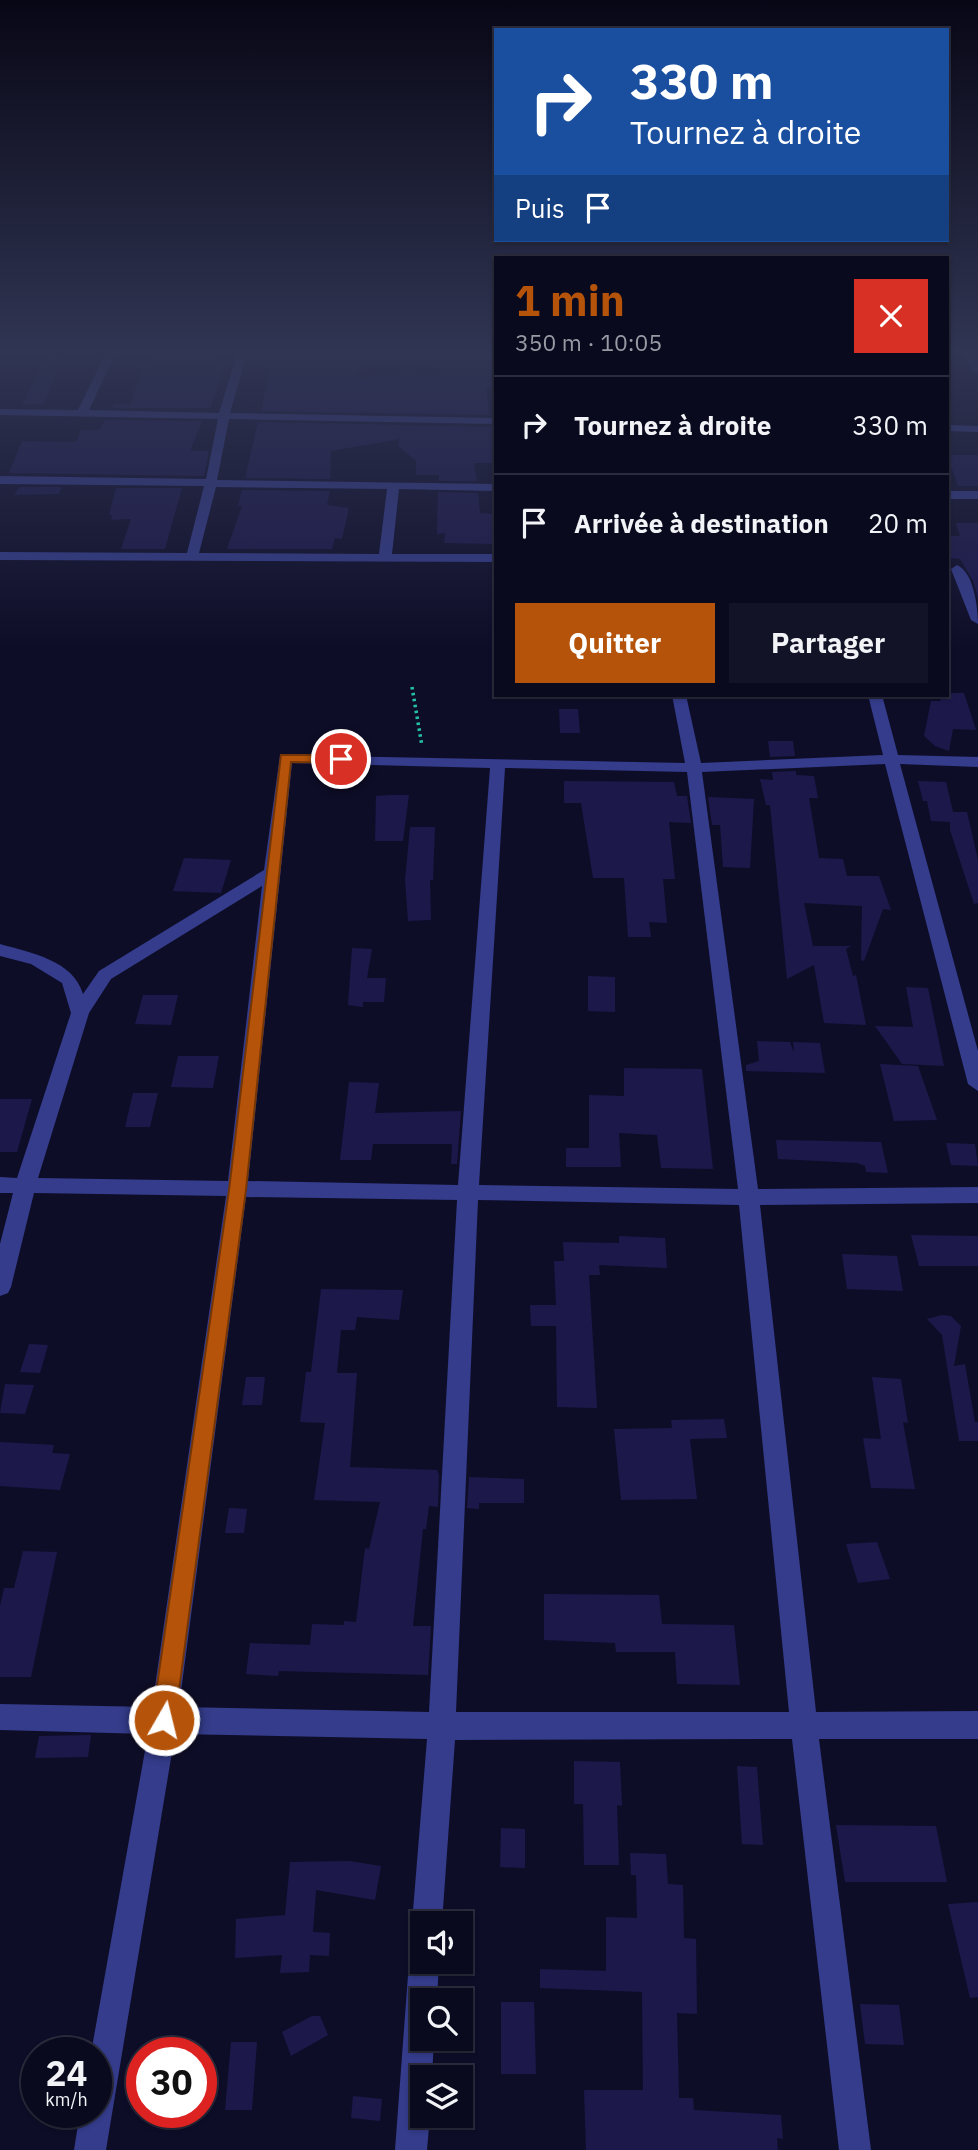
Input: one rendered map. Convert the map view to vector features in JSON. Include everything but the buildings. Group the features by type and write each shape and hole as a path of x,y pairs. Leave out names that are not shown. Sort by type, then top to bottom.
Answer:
{"street":[{"path":"192,556 217,450"},
{"path":"0,480 494,487"},
{"path":"385,556 393,486"},
{"path":"949,495 978,495"},
{"path":"0,556 494,558"},
{"path":"978,570 952,569 978,620"},
{"path":"679,697 694,768 748,1197 804,1726 855,2150"},
{"path":"876,697 948,980 978,1084"},
{"path":"90,2150 164,1720 237,1190 285,758 694,768 893,760 978,762"},
{"path":"428,1911 442,1726 468,1194 498,765"},
{"path":"0,1287 25,1186 80,1013 105,975 273,872"},
{"path":"0,950 37,960 70,980 80,1013"},
{"path":"0,1185 748,1197 978,1195"},
{"path":"0,1717 442,1726 978,1725"},
{"path":"411,2150 423,1974"}],"path":[{"path":"412,687 425,761"}],"route":[{"path":"164,1720 237,1190 285,758 341,759"}]}
